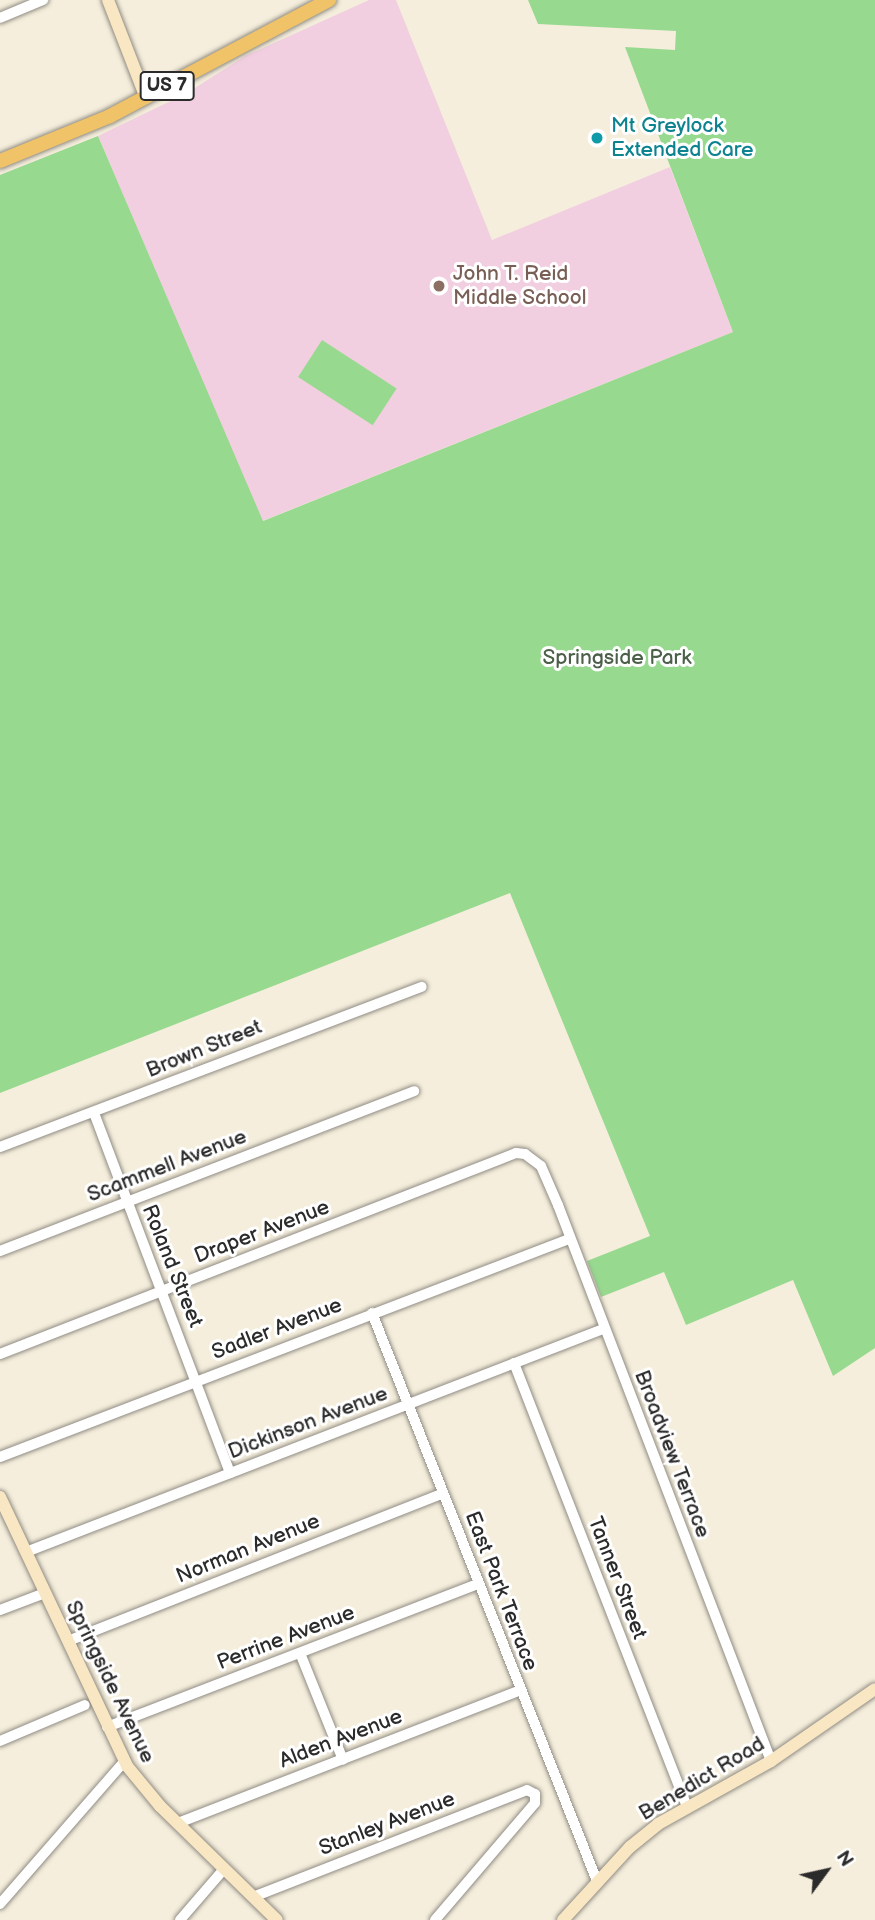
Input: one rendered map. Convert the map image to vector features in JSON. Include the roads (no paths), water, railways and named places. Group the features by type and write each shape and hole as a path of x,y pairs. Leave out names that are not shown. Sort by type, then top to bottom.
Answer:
{"main road":[{"name":"US 7","path":"0,161 92,125 330,0"}],"street":[{"path":"0,18 43,0"},
{"path":"108,0 146,98"},
{"name":"Brown Street","path":"0,1147 422,987"},
{"name":"Scammell Avenue","path":"0,1251 414,1091"},
{"name":"Roland Street","path":"93,1113 230,1473"},
{"name":"Draper Avenue","path":"0,1354 516,1153 536,1162"},
{"name":"Broadview Terrace","path":"536,1162 569,1239 771,1761"},
{"name":"Sadler Avenue","path":"0,1457 569,1239"},
{"name":"East Park Terrace","path":"372,1313 518,1691 597,1881"},
{"name":"Dickinson Avenue","path":"26,1552 603,1329"},
{"name":"Tanner Street","path":"514,1363 687,1806"},
{"name":"Norman Avenue","path":"68,1641 443,1493"},
{"name":"Springside Avenue","path":"0,1497 124,1762 178,1824 277,1920"},
{"name":"Perrine Avenue","path":"107,1727 478,1584"},
{"path":"0,1609 45,1593"},
{"path":"300,1653 343,1760"},
{"name":"Benedict Road","path":"563,1920 642,1836 687,1806 771,1761 875,1689"},
{"name":"Alden Avenue","path":"178,1824 518,1691"},
{"path":"0,1741 85,1705"},
{"path":"0,1904 124,1762"},
{"name":"Stanley Avenue","path":"253,1897 527,1790 535,1794 535,1803 435,1920"},
{"path":"180,1920 224,1869"}],"place":[{"name":"Mt Greylock Extended Care","path":"597,138"},
{"name":"John T. Reid Middle School","path":"439,286"}],"park label":[{"name":"Springside Park","path":"617,658"}]}
